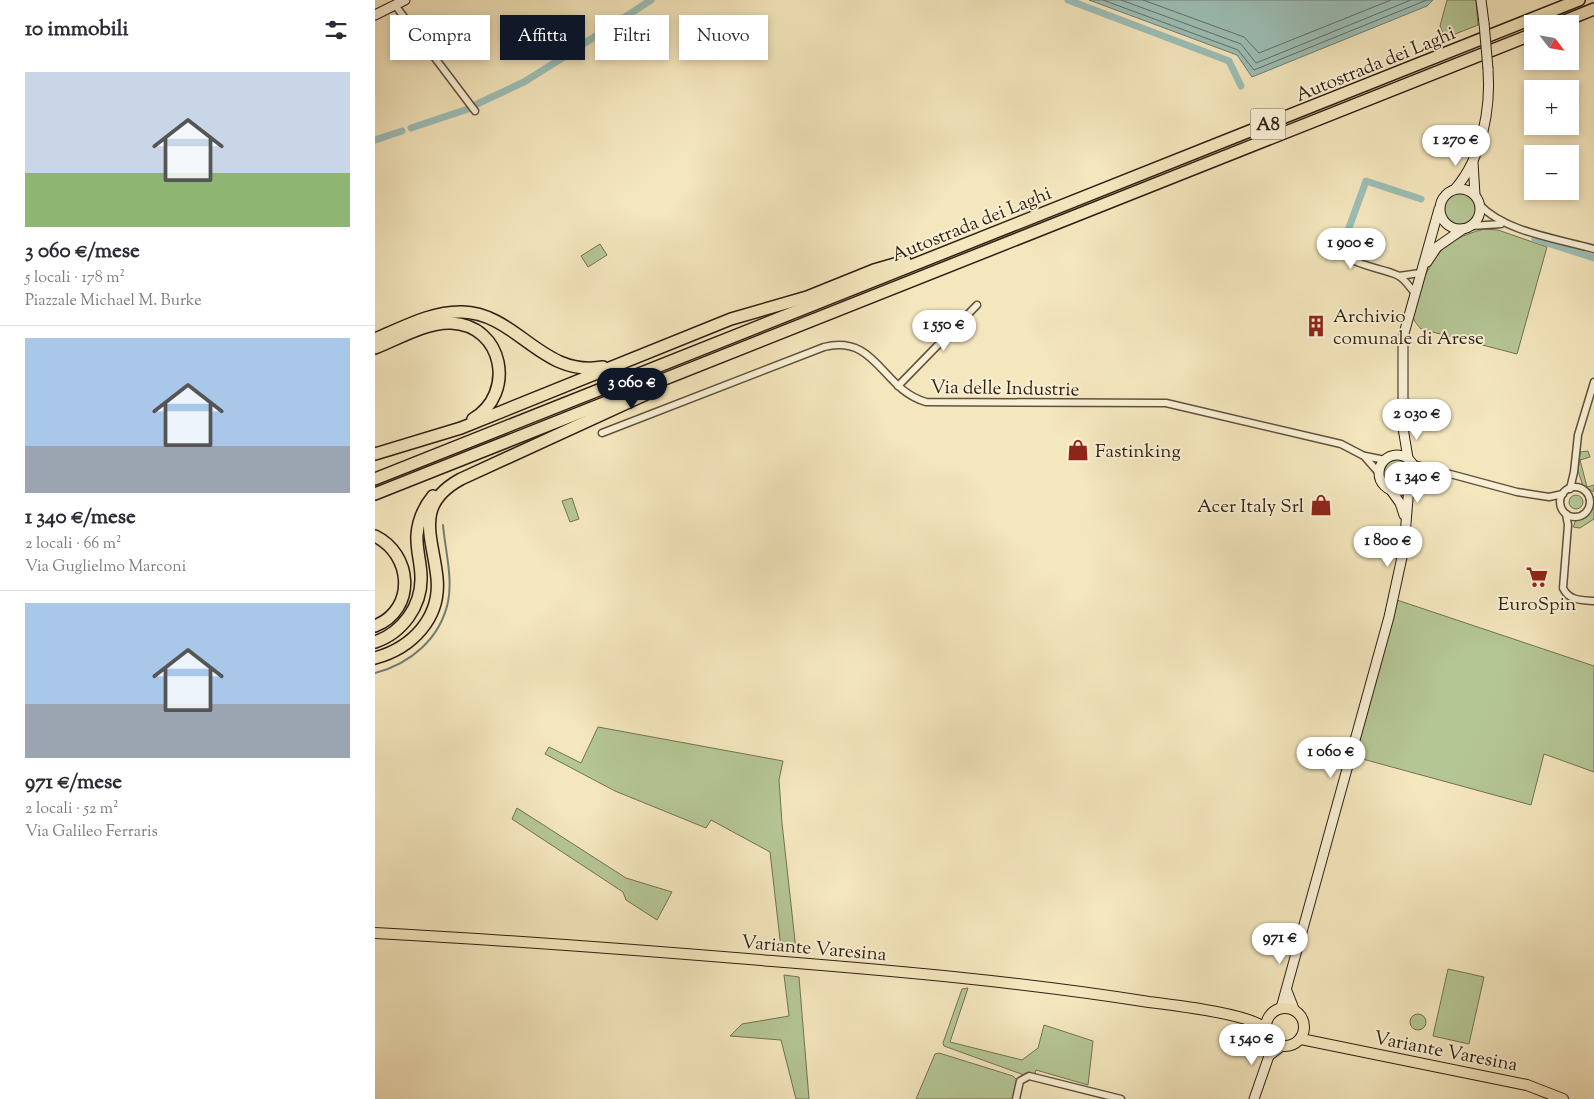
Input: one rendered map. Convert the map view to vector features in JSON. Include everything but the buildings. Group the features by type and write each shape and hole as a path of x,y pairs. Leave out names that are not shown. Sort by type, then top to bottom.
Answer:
{"highway":[{"name":"Autostrada dei Laghi","path":"375,478 1579,0"},
{"path":"1579,15 1594,9"},
{"name":"Autostrada dei Laghi","path":"375,494 1524,38"},
{"path":"375,454 493,415 738,316 823,291 874,270 957,247"},
{"path":"375,339 437,315 461,312 488,318 547,357 577,368 606,366 666,345"},
{"path":"375,348 429,326 449,322 475,329 493,347 499,363 500,375 498,389 491,402 474,418 432,436"},
{"path":"375,642 390,636 400,627 419,598 421,580 417,535 421,517 430,500 443,486 453,480 547,441 586,420 632,402 702,364"},
{"path":"375,658 412,641 422,630 434,608 437,577 429,532 431,514 439,496 454,483 516,453"},
{"path":"375,536 394,550 400,560 405,576 401,602 392,615 375,626"}],"main road":[{"name":"Variante Varesina","path":"375,933 556,943 963,976 1078,991 1249,1020 1262,1025 1266,1029"},
{"name":"Variante Varesina","path":"1249,1020 1270,1015 1281,1008"},
{"path":"1281,1008 1294,1009"},
{"name":"Variante Varesina","path":"1294,1009 1301,1015 1305,1027 1321,1041"},
{"path":"1270,1015 1266,1029 1272,1040 1283,1046"},
{"path":"1301,1039 1305,1027"},
{"name":"Variante Varesina","path":"1283,1046 1295,1044 1301,1039 1321,1041 1340,1047 1527,1085 1563,1099"}],"street":[{"path":"375,15 405,0"},
{"path":"1281,1008 1389,617 1404,548 1411,483 1410,461 1403,428 1401,349 1414,292 1439,209 1444,196 1455,189 1465,176 1488,113 1488,69 1481,0"},
{"path":"395,5 475,111"},
{"path":"1474,155 1473,178 1475,195 1480,205 1489,214 1505,224 1594,249"},
{"path":"1455,189 1466,189 1475,195"},
{"path":"1421,273 1437,247 1467,228 1479,217 1480,205"},
{"path":"1439,209 1442,219 1449,226 1467,228 1505,224"},
{"path":"1338,235 1338,247 1345,256 1399,276 1414,292"},
{"path":"1399,276 1421,273"},
{"path":"898,386 977,305"},
{"name":"Via delle Industrie","path":"602,433 834,344 851,344 863,350 898,386 919,400 936,403 1173,404 1329,440 1364,456 1385,460"},
{"path":"1393,455 1437,470 1517,492 1549,497 1563,494 1570,488 1574,472 1578,435 1594,382"},
{"path":"1403,428 1393,455 1385,460 1379,473 1383,483 1400,503 1406,521"},
{"name":"Via delle Industrie","path":"1364,456 1379,473"},
{"path":"1390,489 1400,490 1437,470"},
{"path":"1574,472 1579,488"},
{"path":"1570,488 1579,488 1587,493 1594,494"},
{"path":"1568,525 1574,517 1586,512 1592,502 1587,493"},
{"path":"1561,505 1563,494"},
{"path":"1549,497 1561,505 1566,514 1568,525 1563,588 1574,599 1594,601"},
{"path":"1566,514 1574,517"},
{"path":"1287,988 1294,1009"},
{"path":"1255,1099 1269,1056 1272,1040"},
{"path":"1269,1056 1283,1046"},
{"path":"1016,1099 1020,1081 1029,1076 1121,1099"},
{"path":"1259,1083 1259,1099"}],"green space":[{"path":"1447,0 1476,0 1478,25 1445,38 1440,26"},
{"path":"1460,193 1466,194 1471,198 1475,203 1475,215 1471,220 1466,224 1460,225 1454,224 1449,220 1445,215 1444,209 1445,203 1449,198 1454,194"},
{"path":"1484,229 1498,230 1547,247 1517,354 1421,329 1413,317 1414,304 1420,286 1440,252 1459,238"},
{"path":"600,244 607,255 588,267 581,256"},
{"path":"1588,451 1590,457 1580,460 1587,487 1594,485 1594,492 1583,486 1578,471 1580,452"},
{"path":"1398,458 1408,463 1413,473 1408,483 1398,488 1388,483 1383,473 1388,463"},
{"path":"1573,495 1579,495 1583,502 1579,509 1573,509 1569,505 1569,499"},
{"path":"572,498 579,519 570,522 562,501"},
{"path":"1594,504 1594,519 1580,528 1573,527 1576,520 1588,514"},
{"path":"1394,599 1594,666 1594,772 1544,754 1531,805 1359,758 1352,753"},
{"path":"598,727 783,761 779,780 796,950 781,948 770,852 711,820 706,828 615,791 545,754 549,747 581,763"},
{"path":"517,808 626,878 672,892 657,920 626,900 623,892 512,819"},
{"path":"1448,969 1484,977 1469,1044 1433,1036"},
{"path":"784,975 799,977 809,1099 796,1099 781,1040 730,1036 742,1024 789,1016"},
{"path":"968,988 950,1042 1022,1060 1038,1048 1044,1025 1093,1041 1088,1085 1036,1070 1035,1074 1029,1073 1024,1075 944,1046 943,1043 962,989"},
{"path":"1418,1014 1426,1022 1418,1030 1410,1022"},
{"path":"939,1053 1013,1076 1017,1080 1013,1099 916,1099 935,1054"}],"water":[{"path":"1089,0 1433,0 1427,6 1252,77 1237,55"}],"waterway":[{"path":"585,43 651,0"},
{"path":"1068,0 1229,61 1241,86"},
{"path":"477,104 524,82 559,60"},
{"path":"411,128 468,109"},
{"path":"375,140 402,131"},
{"path":"1346,236 1366,181 1421,199"},
{"path":"1535,239 1594,258"},
{"path":"375,673 400,663 422,648 431,638 444,615 448,602 450,583 443,525"}],"place":[{"name":"Archivio comunale di Arese","path":"1316,326"},
{"name":"Fastinking","path":"1078,450"},
{"name":"Acer Italy Srl","path":"1321,505"},
{"name":"EuroSpin","path":"1537,577"}]}
